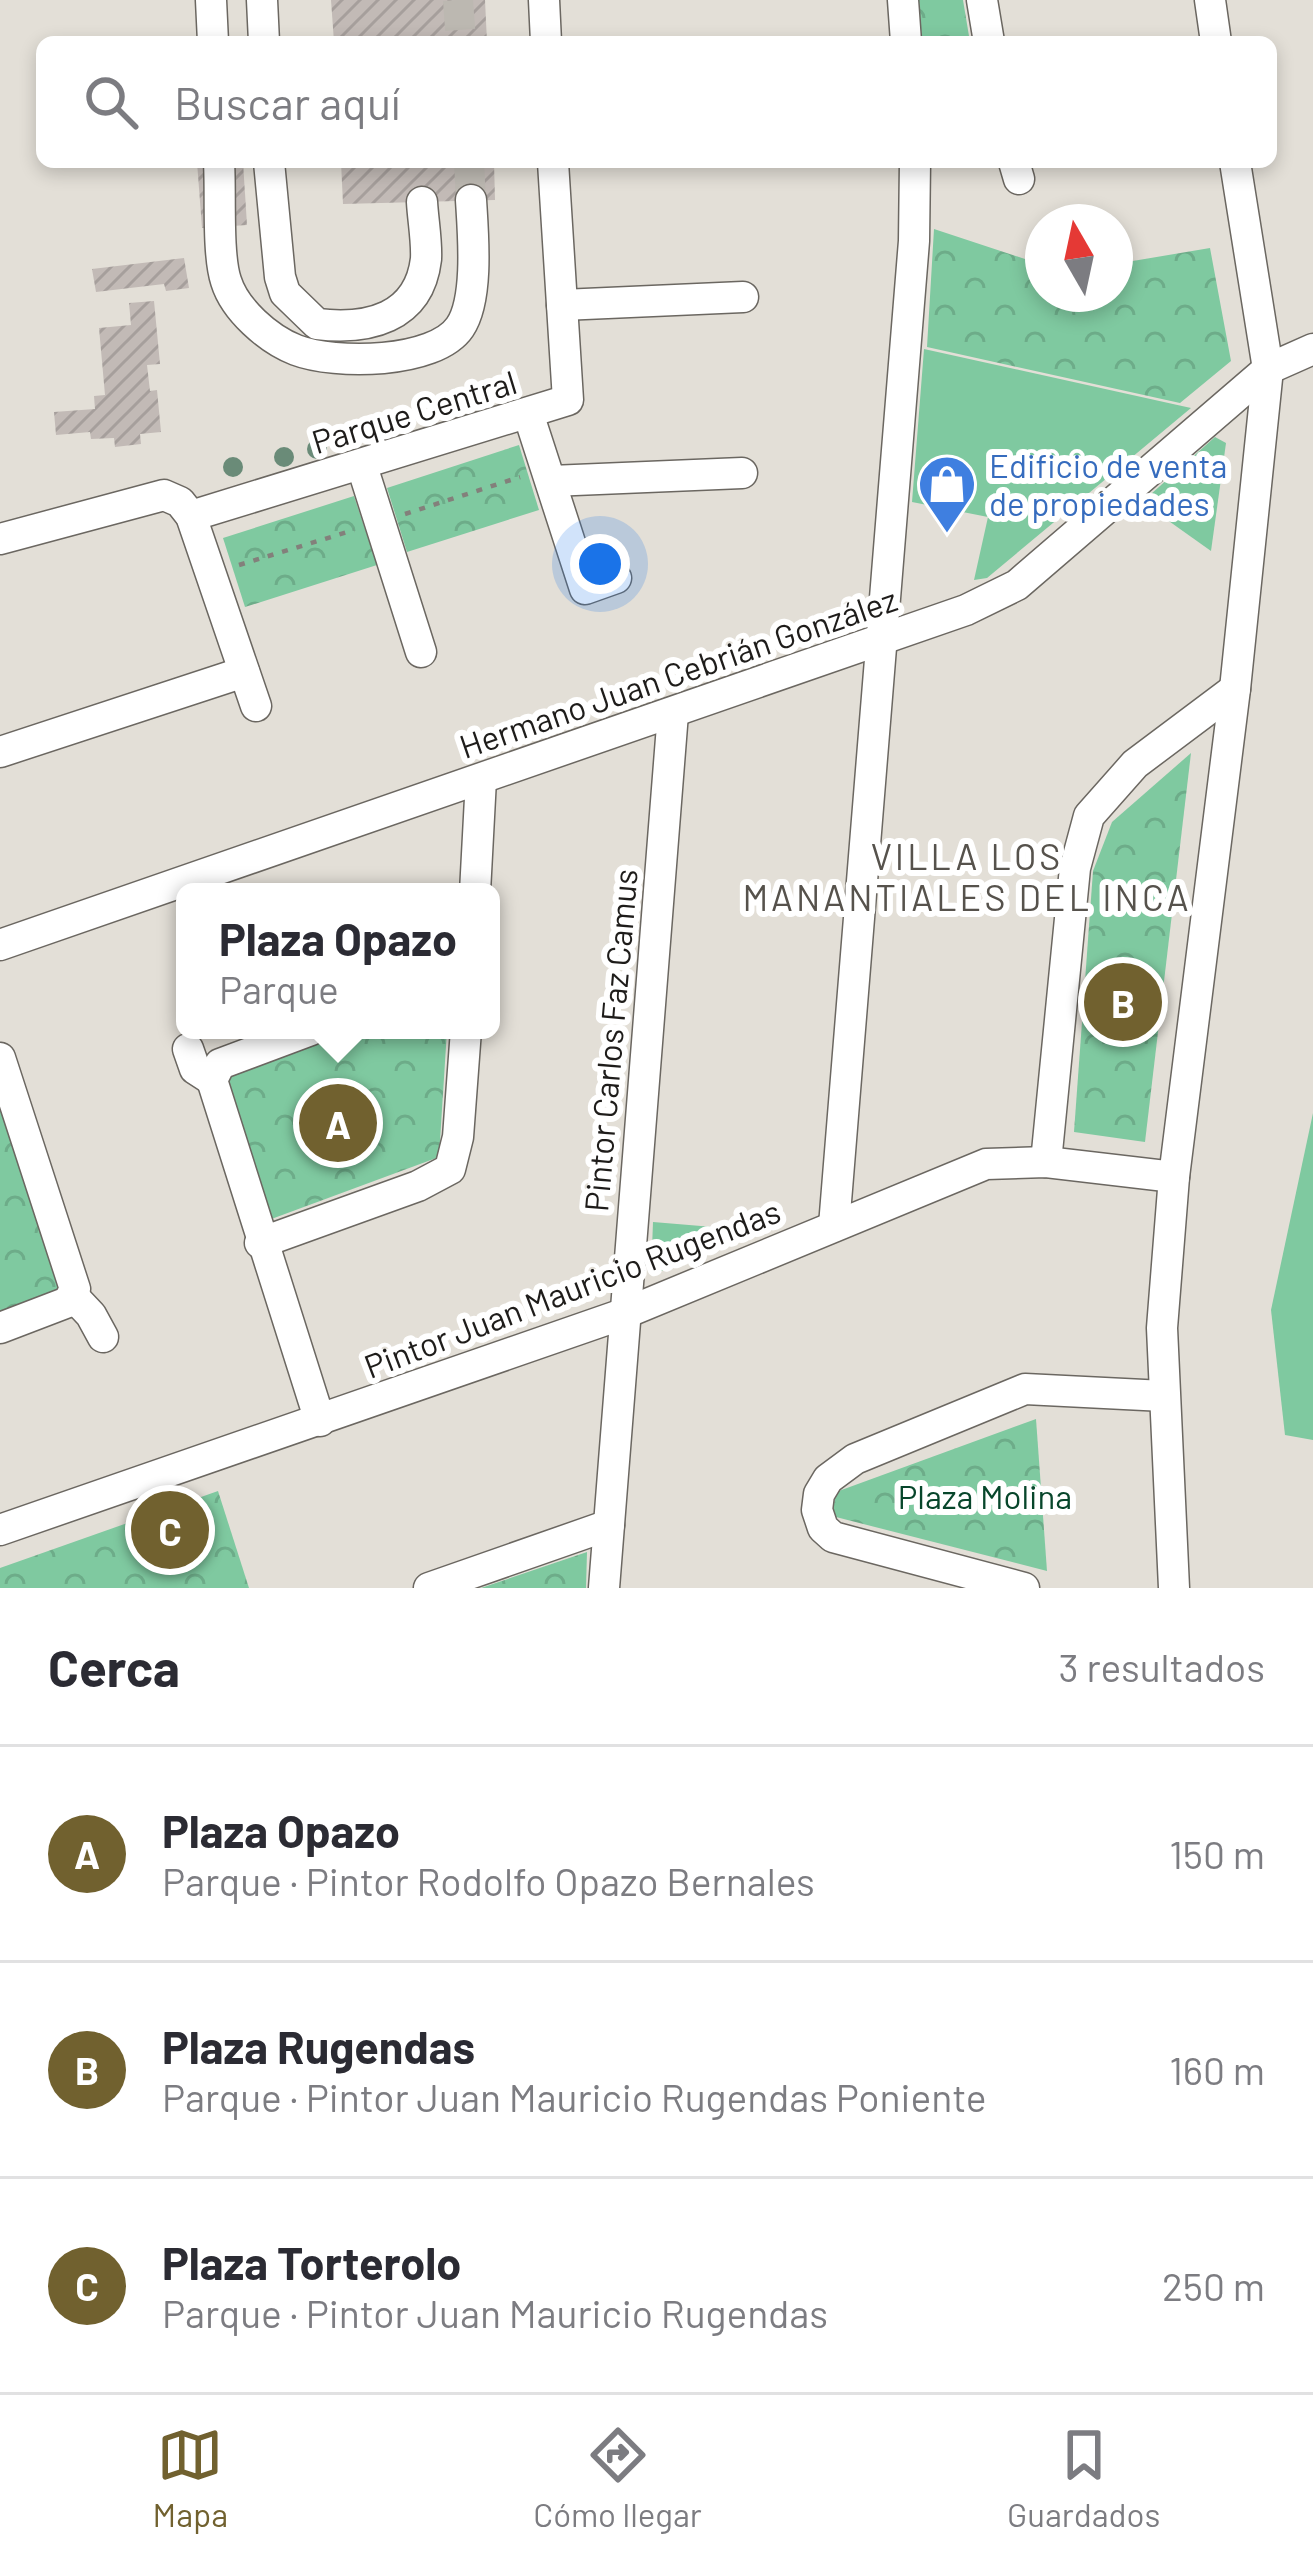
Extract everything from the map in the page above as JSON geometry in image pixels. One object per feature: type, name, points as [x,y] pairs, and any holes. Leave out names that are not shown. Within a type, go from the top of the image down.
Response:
[{"type":"street","points":[[211,0],[213,36]]},
{"type":"street","points":[[262,0],[264,36]]},
{"type":"street","points":[[544,0],[546,36]]},
{"type":"street","points":[[903,0],[906,36]]},
{"type":"street","points":[[982,0],[987,36]]},
{"type":"street","points":[[1210,0],[1215,36]]},
{"type":"street","points":[[219,168],[226,280],[240,305],[274,339],[299,351],[334,358],[380,358],[428,350],[458,330],[465,319],[474,257],[472,200]]},
{"type":"street","points":[[270,168],[280,277],[285,293],[317,324],[382,321],[398,313],[426,261],[422,202]]},
{"type":"street","name":"Parque Central","points":[[191,516],[568,400],[553,168]]},
{"type":"street","points":[[834,1226],[914,241],[915,168]]},
{"type":"street","points":[[1174,1588],[1162,1328],[1174,1177],[1235,688],[1268,369],[1236,168]]},
{"type":"street","points":[[562,305],[743,297]]},
{"type":"street","name":"Hermano Juan Cebrián González","points":[[180,883],[966,610],[1017,585],[1268,369],[1313,349]]},
{"type":"street","points":[[529,413],[585,589],[616,578]]},
{"type":"street","points":[[362,466],[421,652]]},
{"type":"street","points":[[549,475],[742,472]]},
{"type":"street","points":[[0,538],[164,496],[180,502],[191,516],[256,706]]},
{"type":"street","points":[[0,752],[244,672]]},
{"type":"street","points":[[1046,1162],[1075,868],[1089,815],[1135,764],[1235,688]]},
{"type":"street","name":"Pintor Carlos Faz Camus","points":[[604,1588],[673,713]]},
{"type":"street","points":[[475,883],[481,779]]},
{"type":"street","name":"Hermano Juan Cebrián González","points":[[0,945],[176,884]]},
{"type":"street","points":[[212,1080],[220,1064],[287,1039]]},
{"type":"street","points":[[260,1243],[418,1186],[450,1168],[458,1137],[465,1039]]},
{"type":"street","points":[[188,1049],[195,1069],[212,1080],[320,1421]]},
{"type":"street","points":[[0,1058],[73,1279],[74,1297],[103,1337]]},
{"type":"street","name":"Pintor Juan Mauricio Rugendas","points":[[0,1530],[623,1314],[986,1164],[1046,1162],[1174,1177]]},
{"type":"street","points":[[0,1328],[74,1297]]},
{"type":"street","points":[[1024,1588],[832,1538],[817,1510],[819,1494],[828,1479],[855,1459],[1025,1389],[1164,1396]]},
{"type":"street","points":[[429,1588],[609,1525]]},
{"type":"path","points":[[211,574],[549,475]]},
{"type":"green space","points":[[919,0],[963,0],[969,36],[922,36]]},
{"type":"green space","points":[[934,229],[1025,259],[1025,312],[1133,312],[1133,261],[1210,248],[1231,361],[1180,403],[927,347]]},
{"type":"green space","points":[[924,349],[1191,408],[987,578],[974,580],[988,517],[912,502]]},
{"type":"green space","points":[[1215,437],[1226,443],[1211,551],[1142,502]]},
{"type":"green space","points":[[519,445],[539,510],[407,552],[387,488]]},
{"type":"green space","points":[[354,496],[377,565],[245,607],[223,538]]},
{"type":"green space","points":[[1191,753],[1145,1142],[1074,1132],[1093,871],[1112,822]]},
{"type":"green space","points":[[335,1039],[446,1039],[439,1157],[266,1221],[224,1089],[231,1072]]},
{"type":"green space","points":[[0,1090],[67,1287],[0,1311]]},
{"type":"green space","points":[[1313,1113],[1313,1440],[1285,1435],[1271,1310]]},
{"type":"green space","points":[[653,1222],[761,1231],[651,1275]]},
{"type":"green space","name":"Plaza Molina","points":[[1036,1419],[1047,1571],[832,1516],[836,1492]]},
{"type":"green space","points":[[218,1491],[249,1588],[0,1588],[0,1568]]},
{"type":"green space","points":[[587,1552],[586,1588],[481,1588]]},
{"type":"building","points":[[331,0],[485,0],[487,36],[334,36]]},
{"type":"building","points":[[197,168],[243,168],[247,225],[202,228]]},
{"type":"building","points":[[341,168],[494,168],[495,200],[343,204]]},
{"type":"building","points":[[184,258],[189,288],[166,291],[164,284],[96,292],[92,269]]},
{"type":"building","points":[[154,301],[160,364],[147,365],[150,391],[157,390],[161,432],[140,434],[141,444],[115,447],[114,438],[91,439],[90,432],[56,435],[54,412],[95,409],[94,396],[105,395],[99,328],[131,325],[129,303]]},
{"type":"tunnel","points":[[458,0],[461,36]]},
{"type":"tunnel","points":[[469,168],[471,200]]},
{"type":"place","name":"Edificio de venta de propiedades","points":[[947,535]]},
{"type":"place","name":"Plaza Rugendas","points":[[1123,1002]]},
{"type":"place","name":"Plaza Opazo","points":[[338,1123]]},
{"type":"place","name":"Plaza Torterolo","points":[[170,1530]]},
{"type":"district","name":"VILLA LOS MANANTIALES DEL INCA","points":[[967,876]]}]
